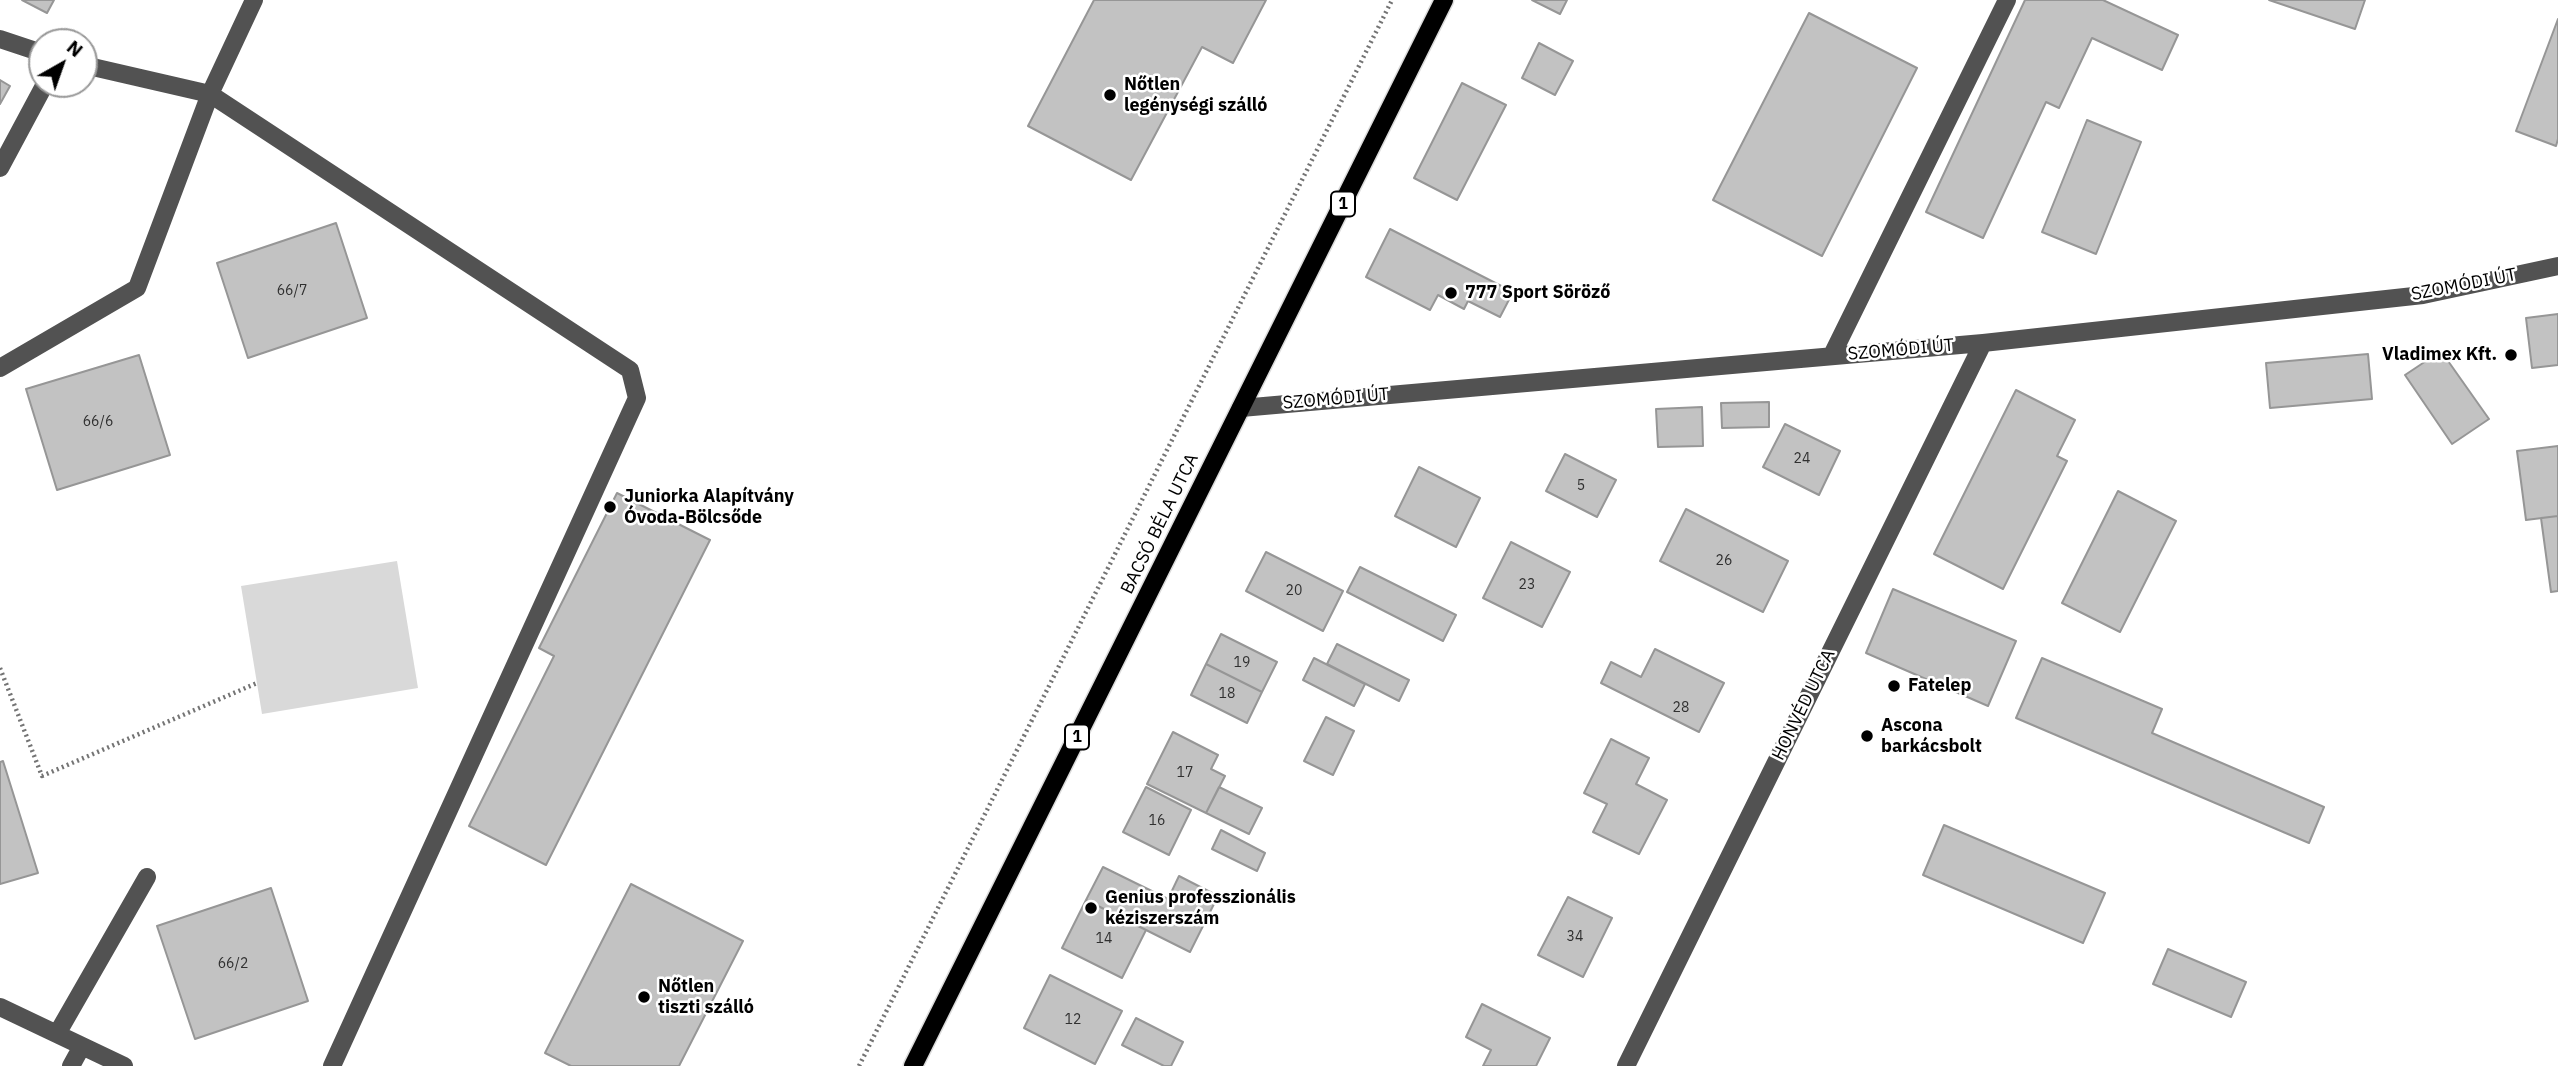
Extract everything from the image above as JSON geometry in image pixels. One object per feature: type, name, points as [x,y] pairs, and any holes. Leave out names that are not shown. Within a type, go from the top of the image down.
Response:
[{"type":"main road","name":"BACSÓ BÉLA UTCA","points":[[913,1066],[1444,0]]},
{"type":"street","points":[[0,368],[137,288],[210,94],[254,0]]},
{"type":"street","points":[[1832,355],[2007,0]]},
{"type":"street","points":[[0,39],[28,48]]},
{"type":"street","points":[[98,68],[210,94],[630,370],[637,398],[332,1066]]},
{"type":"street","points":[[0,168],[37,98]]},
{"type":"street","name":"SZOMÓDI ÚT","points":[[1241,408],[1983,343],[2423,295],[2558,266]]},
{"type":"street","name":"HONVÉD UTCA","points":[[1626,1066],[1983,343]]},
{"type":"street","points":[[57,1034],[147,877]]},
{"type":"street","points":[[0,1007],[124,1066]]},
{"type":"street","points":[[71,1066],[82,1046]]},
{"type":"path","points":[[859,1066],[1392,0]]},
{"type":"path","points":[[0,668],[42,776],[257,683]]},
{"type":"shaded area","points":[[397,561],[418,688],[262,714],[241,586]]},
{"type":"building","points":[[22,0],[54,0],[47,13]]},
{"type":"building","name":"Nőtlen legénységi szálló","points":[[1094,0],[1266,0],[1233,63],[1202,47],[1131,180],[1028,126]]},
{"type":"building","points":[[1532,0],[1567,0],[1560,14]]},
{"type":"building","points":[[2025,0],[2103,0],[2178,35],[2162,70],[2092,38],[2059,108],[2046,102],[1983,238],[1926,212]]},
{"type":"building","points":[[2269,0],[2365,0],[2355,29]]},
{"type":"building","points":[[1809,13],[1917,68],[1822,256],[1713,200]]},
{"type":"building","points":[[2558,19],[2558,139],[2556,146],[2516,131]]},
{"type":"building","points":[[1539,43],[1573,61],[1555,95],[1522,78]]},
{"type":"building","points":[[0,80],[10,86],[0,104]]},
{"type":"building","points":[[1462,83],[1506,105],[1457,200],[1414,178]]},
{"type":"building","points":[[2087,120],[2141,142],[2096,254],[2042,232]]},
{"type":"building","points":[[336,223],[367,318],[248,358],[217,263]]},
{"type":"building","points":[[1390,229],[1513,292],[1500,317],[1468,301],[1464,309],[1438,295],[1430,310],[1366,277]]},
{"type":"building","points":[[2558,314],[2558,365],[2532,368],[2526,318]]},
{"type":"building","points":[[2441,351],[2489,419],[2452,444],[2405,375]]},
{"type":"building","points":[[2368,354],[2372,399],[2270,408],[2266,363]]},
{"type":"building","points":[[139,355],[170,455],[57,490],[26,389]]},
{"type":"building","points":[[2016,390],[2075,420],[2057,456],[2067,461],[2003,589],[1934,554]]},
{"type":"building","points":[[1769,402],[1769,427],[1722,428],[1721,403]]},
{"type":"building","points":[[1702,407],[1703,446],[1658,447],[1656,409]]},
{"type":"building","points":[[1785,424],[1840,451],[1819,495],[1763,467]]},
{"type":"building","points":[[2558,446],[2558,516],[2526,520],[2517,451]]},
{"type":"building","points":[[1565,454],[1616,480],[1597,517],[1546,491]]},
{"type":"building","points":[[1419,467],[1480,498],[1456,547],[1395,516]]},
{"type":"building","points":[[2118,491],[2176,521],[2120,632],[2062,603]]},
{"type":"building","points":[[617,493],[710,540],[546,865],[469,826],[554,656],[539,648]]},
{"type":"building","points":[[1686,509],[1788,561],[1763,612],[1660,561]]},
{"type":"building","points":[[2558,516],[2558,591],[2551,592],[2541,518]]},
{"type":"building","points":[[1511,542],[1570,572],[1542,627],[1483,598]]},
{"type":"building","points":[[1266,552],[1343,591],[1323,631],[1246,591]]},
{"type":"building","points":[[1360,567],[1456,615],[1443,641],[1347,592]]},
{"type":"building","points":[[1893,589],[2016,641],[1988,706],[1866,653]]},
{"type":"building","points":[[1221,634],[1277,662],[1262,692],[1206,664]]},
{"type":"building","points":[[1337,644],[1409,680],[1399,701],[1327,664]]},
{"type":"building","points":[[1655,649],[1724,683],[1699,732],[1601,683],[1611,662],[1641,677]]},
{"type":"building","points":[[1314,658],[1365,684],[1354,706],[1303,680]]},
{"type":"building","points":[[2042,658],[2162,709],[2152,733],[2324,807],[2309,843],[2016,718]]},
{"type":"building","points":[[1206,664],[1262,692],[1247,723],[1191,695]]},
{"type":"building","points":[[1326,717],[1354,731],[1333,775],[1304,761]]},
{"type":"building","points":[[1173,732],[1218,755],[1211,769],[1225,776],[1206,813],[1147,784]]},
{"type":"building","points":[[1611,739],[1649,758],[1636,784],[1667,800],[1639,854],[1593,832],[1607,804],[1584,793]]},
{"type":"building","points":[[3,761],[38,873],[0,884],[0,762]]},
{"type":"building","points":[[1146,787],[1191,810],[1169,855],[1123,832]]},
{"type":"building","points":[[1219,787],[1262,808],[1249,834],[1206,813]]},
{"type":"building","points":[[1944,825],[2105,893],[2083,943],[1923,875]]},
{"type":"building","points":[[1221,830],[1265,853],[1257,871],[1212,849]]},
{"type":"building","points":[[1103,867],[1168,899],[1179,876],[1218,896],[1190,952],[1086,900]]},
{"type":"building","name":"Nőtlen tiszti szálló","points":[[631,884],[743,941],[679,1066],[571,1066],[545,1053]]},
{"type":"building","points":[[271,888],[308,1001],[195,1039],[157,926]]},
{"type":"building","points":[[1568,897],[1612,918],[1583,977],[1538,955]]},
{"type":"building","points":[[1086,900],[1146,930],[1122,978],[1062,948]]},
{"type":"building","points":[[2168,949],[2246,982],[2231,1017],[2153,984]]},
{"type":"building","points":[[1050,975],[1122,1011],[1095,1064],[1024,1028]]},
{"type":"building","points":[[1482,1004],[1550,1038],[1536,1066],[1483,1066],[1491,1050],[1466,1037]]},
{"type":"building","points":[[1136,1018],[1183,1042],[1171,1066],[1164,1066],[1122,1045]]},
{"type":"place","name":"Nőtlen legénységi szálló","points":[[1110,95]]},
{"type":"place","name":"777 Sport Söröző","points":[[1451,293]]},
{"type":"place","name":"Vladimex Kft.","points":[[2511,355]]},
{"type":"place","name":"Juniorka Alapítvány Óvoda-Bölcsőde","points":[[610,507]]},
{"type":"place","name":"Fatelep","points":[[1894,686]]},
{"type":"place","name":"Ascona barkácsbolt","points":[[1867,736]]},
{"type":"place","name":"Genius professzionális kéziszerszám","points":[[1091,908]]},
{"type":"place","name":"Nőtlen tiszti szálló","points":[[644,997]]}]
